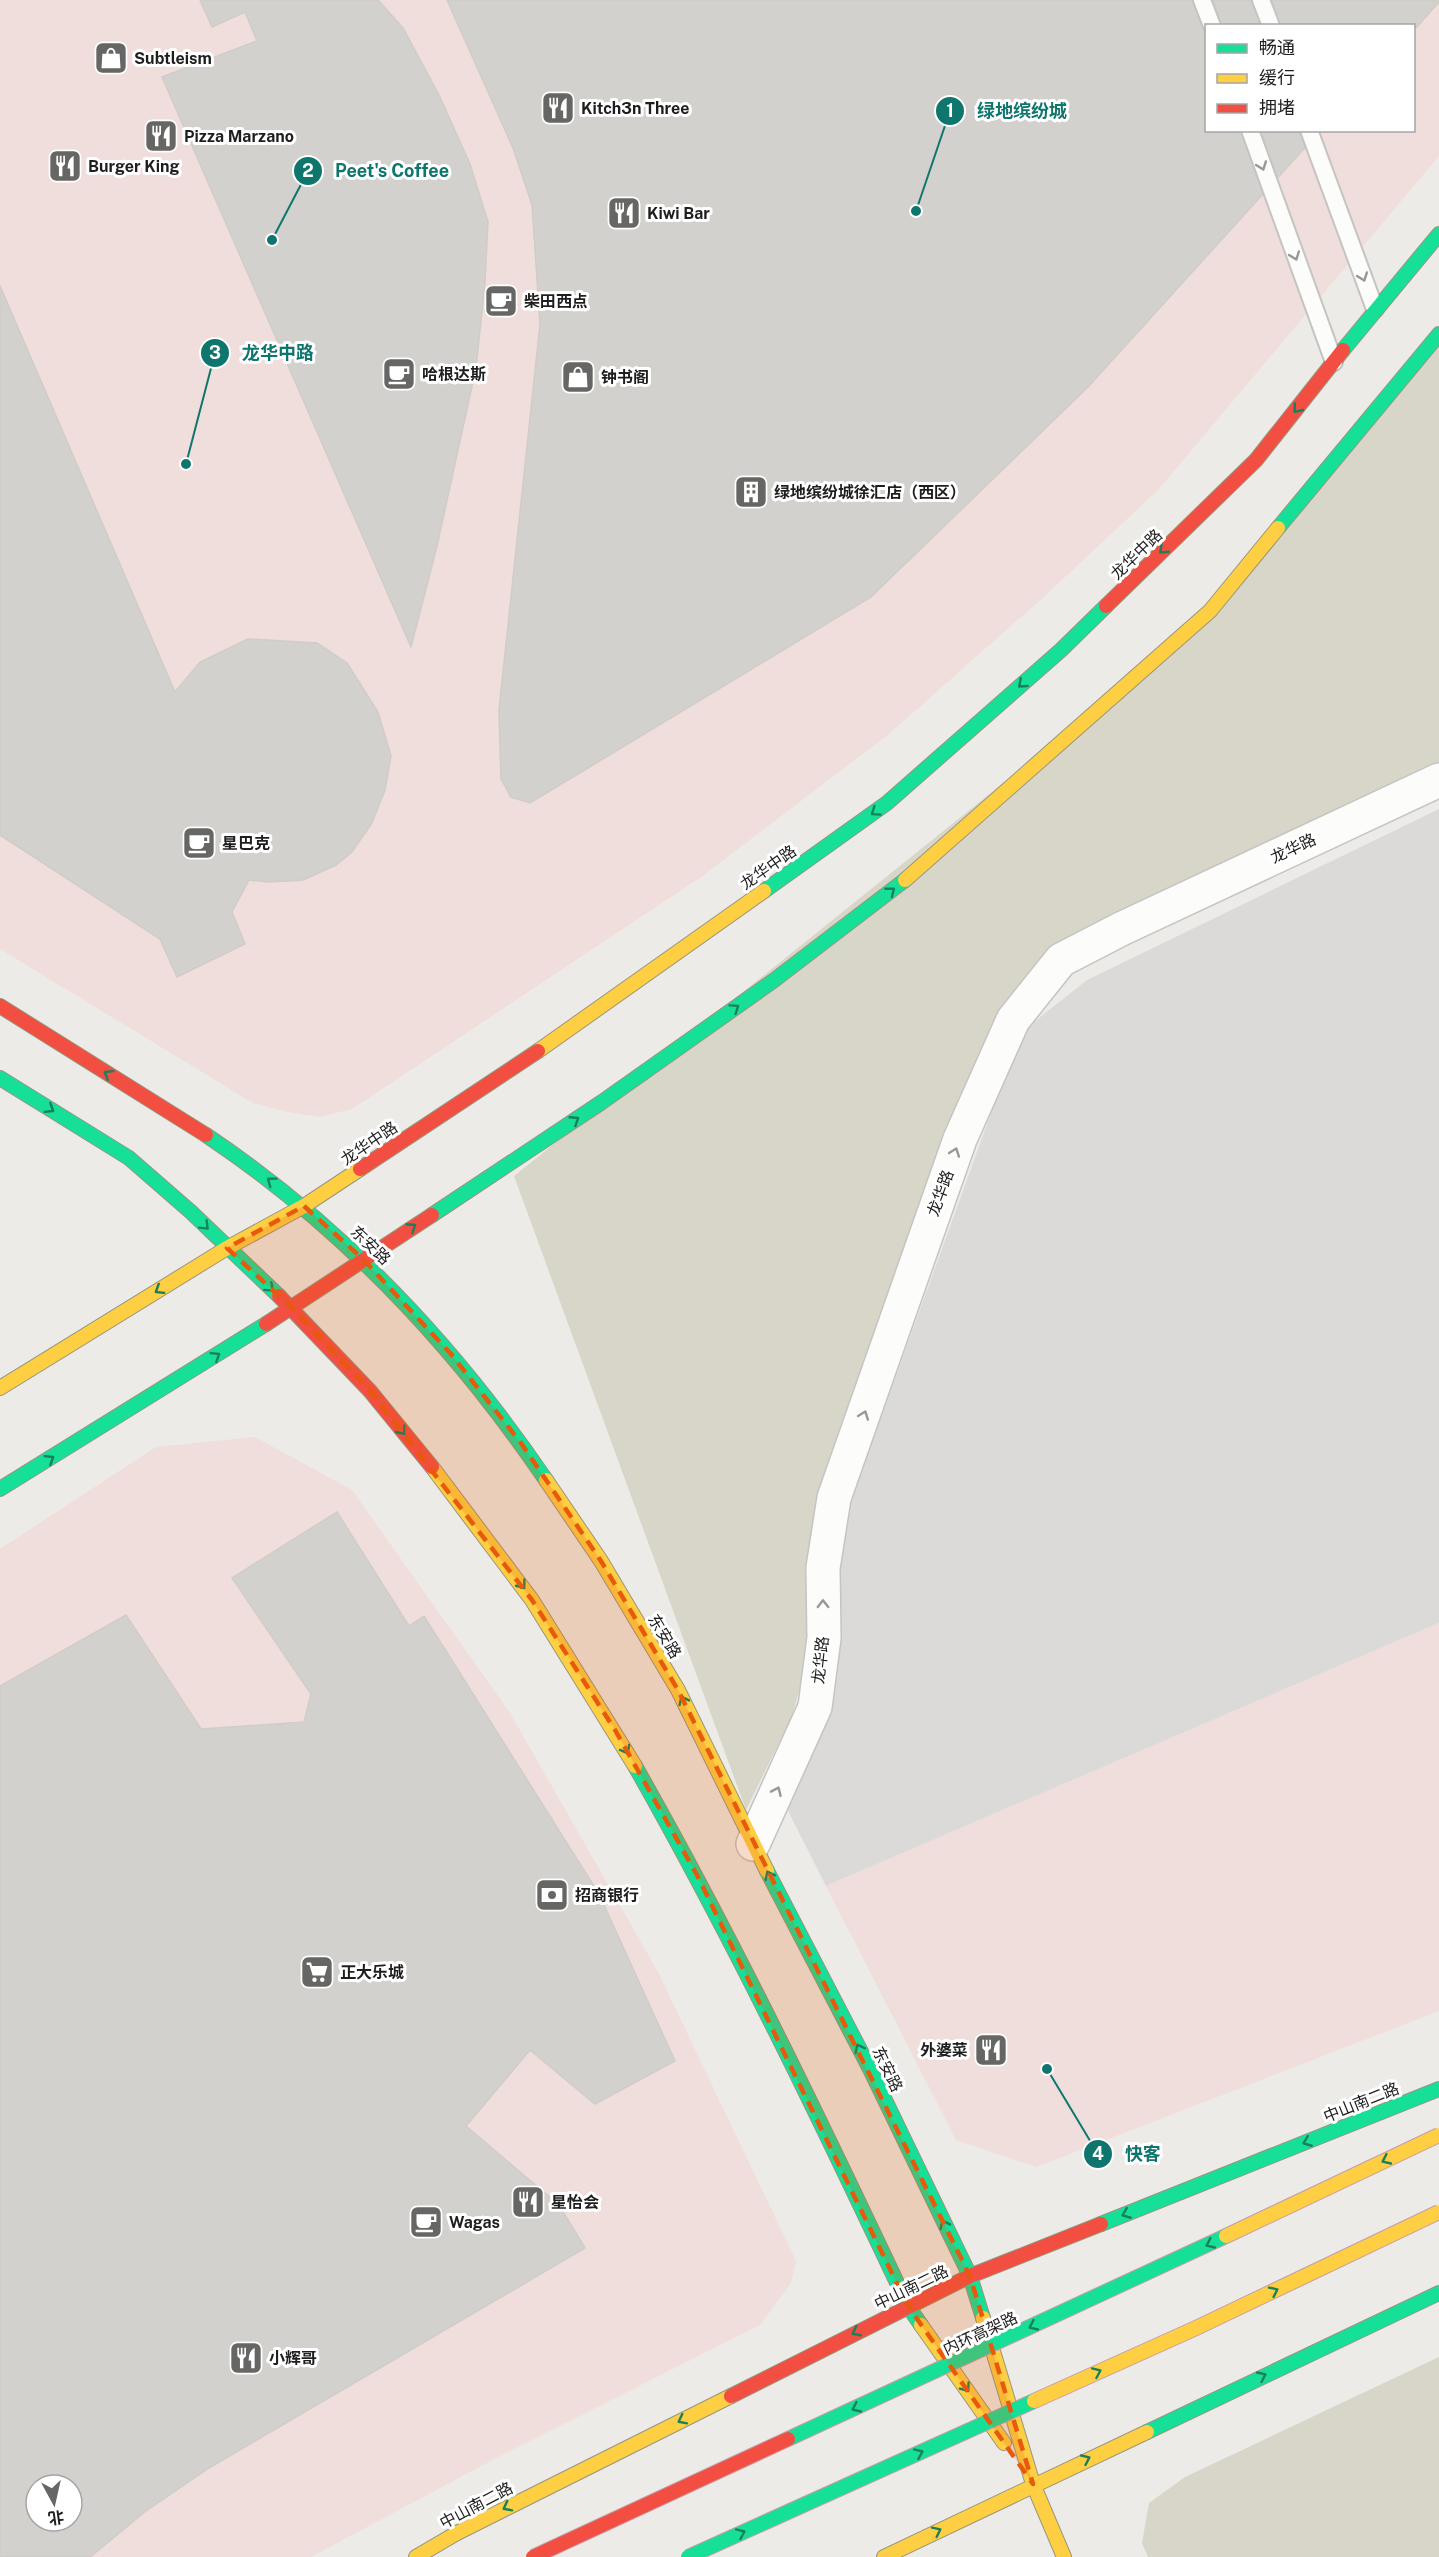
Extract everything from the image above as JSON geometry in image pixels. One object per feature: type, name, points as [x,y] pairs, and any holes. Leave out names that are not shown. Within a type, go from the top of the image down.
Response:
[{"type":"main road","name":"龙华中路","points":[[0,1388],[227,1248],[304,1206],[556,1038],[887,803],[1061,650],[1256,460],[1375,309],[1439,234]]},
{"type":"main road","points":[[0,1489],[292,1308],[602,1102],[773,981],[897,887],[1210,611],[1439,334]]},
{"type":"main road","name":"东安路","points":[[0,1006],[213,1140],[304,1206],[363,1259],[451,1354],[521,1443],[601,1561],[678,1690],[753,1844],[870,2069],[970,2276],[1033,2484],[1064,2557]]},
{"type":"main road","name":"东安路","points":[[0,1078],[129,1158],[191,1212],[292,1308],[370,1391],[456,1496],[532,1600],[615,1730],[697,1875],[811,2101],[908,2306],[1033,2484]]},
{"type":"main road","name":"中山南二路","points":[[416,2557],[457,2533],[970,2276],[1439,2089]]},
{"type":"main road","name":"内环高架路","points":[[533,2557],[1090,2300],[1439,2135]]},
{"type":"main road","points":[[688,2557],[1196,2328],[1439,2212]]},
{"type":"main road","points":[[884,2557],[1033,2484],[1439,2293]]},
{"type":"street","name":"龙华路","points":[[753,1844],[815,1707],[824,1638],[823,1568],[834,1498],[960,1139],[1013,1020],[1061,960],[1121,929],[1439,780]]},
{"type":"lane","points":[[1202,0],[1211,24]]},
{"type":"lane","points":[[1262,0],[1270,24]]},
{"type":"lane","points":[[1251,132],[1334,363]]},
{"type":"lane","points":[[1310,132],[1375,309]]},
{"type":"highlighted area","points":[[304,1206],[363,1259],[451,1354],[521,1443],[601,1561],[678,1690],[970,2276],[1033,2484],[908,2306],[697,1875],[615,1730],[532,1600],[370,1391],[292,1308],[227,1248]]},
{"type":"shaded area","points":[[0,0],[1439,0],[1439,156],[1158,490],[1048,593],[889,734],[701,877],[352,1109],[319,1117],[253,1103],[0,949]]},
{"type":"shaded area","points":[[1439,337],[1439,765],[1053,951],[996,1017],[822,1489],[813,1642],[792,1716],[746,1810],[514,1176],[1212,615]]},
{"type":"shaded area","points":[[1439,809],[1439,1623],[826,1886],[782,1799],[828,1564],[1020,1033],[1087,980]]},
{"type":"shaded area","name":"正大乐城","points":[[255,1437],[352,1490],[510,1713],[658,1972],[796,2261],[791,2283],[760,2325],[500,2456],[311,2557],[0,2557],[0,1549],[156,1447]]},
{"type":"shaded area","points":[[1439,1623],[1439,2011],[1036,2167],[956,2140],[826,1886]]},
{"type":"shaded area","points":[[1439,2357],[1439,2557],[1148,2557],[1142,2543],[1149,2503],[1185,2477]]},
{"type":"building","points":[[200,0],[378,0],[403,28],[439,95],[470,164],[488,222],[485,282],[476,368],[437,546],[411,647],[162,77],[257,41],[245,12],[212,27]]},
{"type":"building","name":"绿地缤纷城徐汇店（西区）","points":[[447,0],[1439,0],[1415,29],[1415,24],[1205,24],[1205,132],[1319,132],[1088,387],[871,597],[530,803],[511,797],[501,779],[499,710],[540,324],[532,205],[513,148]]},
{"type":"building","points":[[0,286],[175,692],[200,662],[248,639],[317,643],[347,663],[378,712],[391,756],[385,790],[372,823],[352,852],[336,865],[303,880],[269,882],[249,880],[232,912],[245,944],[177,977],[160,939],[0,835]]},
{"type":"building","name":"正大乐城","points":[[337,1512],[409,1626],[424,1616],[599,1894],[675,2061],[595,2104],[530,2050],[466,2126],[559,2205],[585,2248],[209,2468],[146,2511],[90,2557],[0,2557],[0,1686],[126,1615],[201,1729],[304,1722],[311,1694],[232,1578]]},
{"type":"traffic: fast","points":[[1343,350],[1439,234]]},
{"type":"traffic: fast","points":[[1278,528],[1439,334]]},
{"type":"traffic: fast","points":[[764,891],[887,803],[1061,650],[1106,606]]},
{"type":"traffic: fast","points":[[432,1215],[602,1102],[773,981],[905,880]]},
{"type":"traffic: fast","points":[[0,1078],[129,1158],[191,1212],[279,1296]]},
{"type":"traffic: fast","points":[[206,1135],[256,1170],[304,1208],[392,1291],[473,1382],[511,1430],[546,1480]]},
{"type":"traffic: fast","points":[[0,1489],[266,1324]]},
{"type":"traffic: fast","points":[[635,1766],[743,1966],[908,2306],[921,2325]]},
{"type":"traffic: fast","points":[[767,1871],[870,2069],[970,2276],[983,2318]]},
{"type":"traffic: fast","points":[[1101,2224],[1439,2089]]},
{"type":"traffic: fast","points":[[788,2439],[1226,2236]]},
{"type":"traffic: fast","points":[[1147,2432],[1439,2293]]},
{"type":"traffic: fast","points":[[688,2557],[1034,2401]]},
{"type":"traffic: slow","points":[[905,880],[1210,611],[1278,528]]},
{"type":"traffic: slow","points":[[538,1051],[764,891]]},
{"type":"traffic: slow","points":[[0,1388],[227,1248],[304,1206],[360,1169]]},
{"type":"traffic: slow","points":[[432,1467],[532,1600],[635,1766]]},
{"type":"traffic: slow","points":[[546,1480],[601,1561],[678,1690],[767,1871]]},
{"type":"traffic: slow","points":[[1226,2236],[1439,2135]]},
{"type":"traffic: slow","points":[[1034,2401],[1196,2328],[1439,2212]]},
{"type":"traffic: slow","points":[[983,2318],[1033,2484],[1064,2557]]},
{"type":"traffic: slow","points":[[921,2325],[1004,2443]]},
{"type":"traffic: slow","points":[[416,2557],[457,2533],[731,2396]]},
{"type":"traffic: slow","points":[[884,2557],[1147,2432]]},
{"type":"traffic: jam","points":[[1106,606],[1256,460],[1343,350]]},
{"type":"traffic: jam","points":[[0,1006],[206,1135]]},
{"type":"traffic: jam","points":[[360,1169],[538,1051]]},
{"type":"traffic: jam","points":[[266,1324],[432,1215]]},
{"type":"traffic: jam","points":[[279,1296],[370,1391],[432,1467]]},
{"type":"traffic: jam","points":[[731,2396],[970,2276],[1101,2224]]},
{"type":"traffic: jam","points":[[533,2557],[788,2439]]},
{"type":"place","name":"Subtleism","points":[[111,58]]},
{"type":"place","name":"Kitch3n Three","points":[[558,108]]},
{"type":"place","name":"Pizza Marzano","points":[[161,136]]},
{"type":"place","name":"Burger King","points":[[65,166]]},
{"type":"place","name":"绿地缤纷城","points":[[916,211]]},
{"type":"place","name":"Kiwi Bar","points":[[624,213]]},
{"type":"place","name":"Peet's Coffee","points":[[272,240]]},
{"type":"place","name":"柴田西点","points":[[501,301]]},
{"type":"place","name":"哈根达斯","points":[[399,374]]},
{"type":"place","name":"钟书阁","points":[[578,377]]},
{"type":"place","name":"龙华中路","points":[[186,464]]},
{"type":"place","name":"绿地缤纷城徐汇店（西区）","points":[[751,492]]},
{"type":"place","name":"星巴克","points":[[199,843]]},
{"type":"place","name":"招商银行","points":[[552,1895]]},
{"type":"place","name":"正大乐城","points":[[317,1972]]},
{"type":"place","name":"外婆菜","points":[[991,2050]]},
{"type":"place","name":"快客","points":[[1047,2069]]},
{"type":"place","name":"星怡会","points":[[528,2202]]},
{"type":"place","name":"Wagas","points":[[426,2222]]},
{"type":"place","name":"小辉哥","points":[[246,2358]]}]
